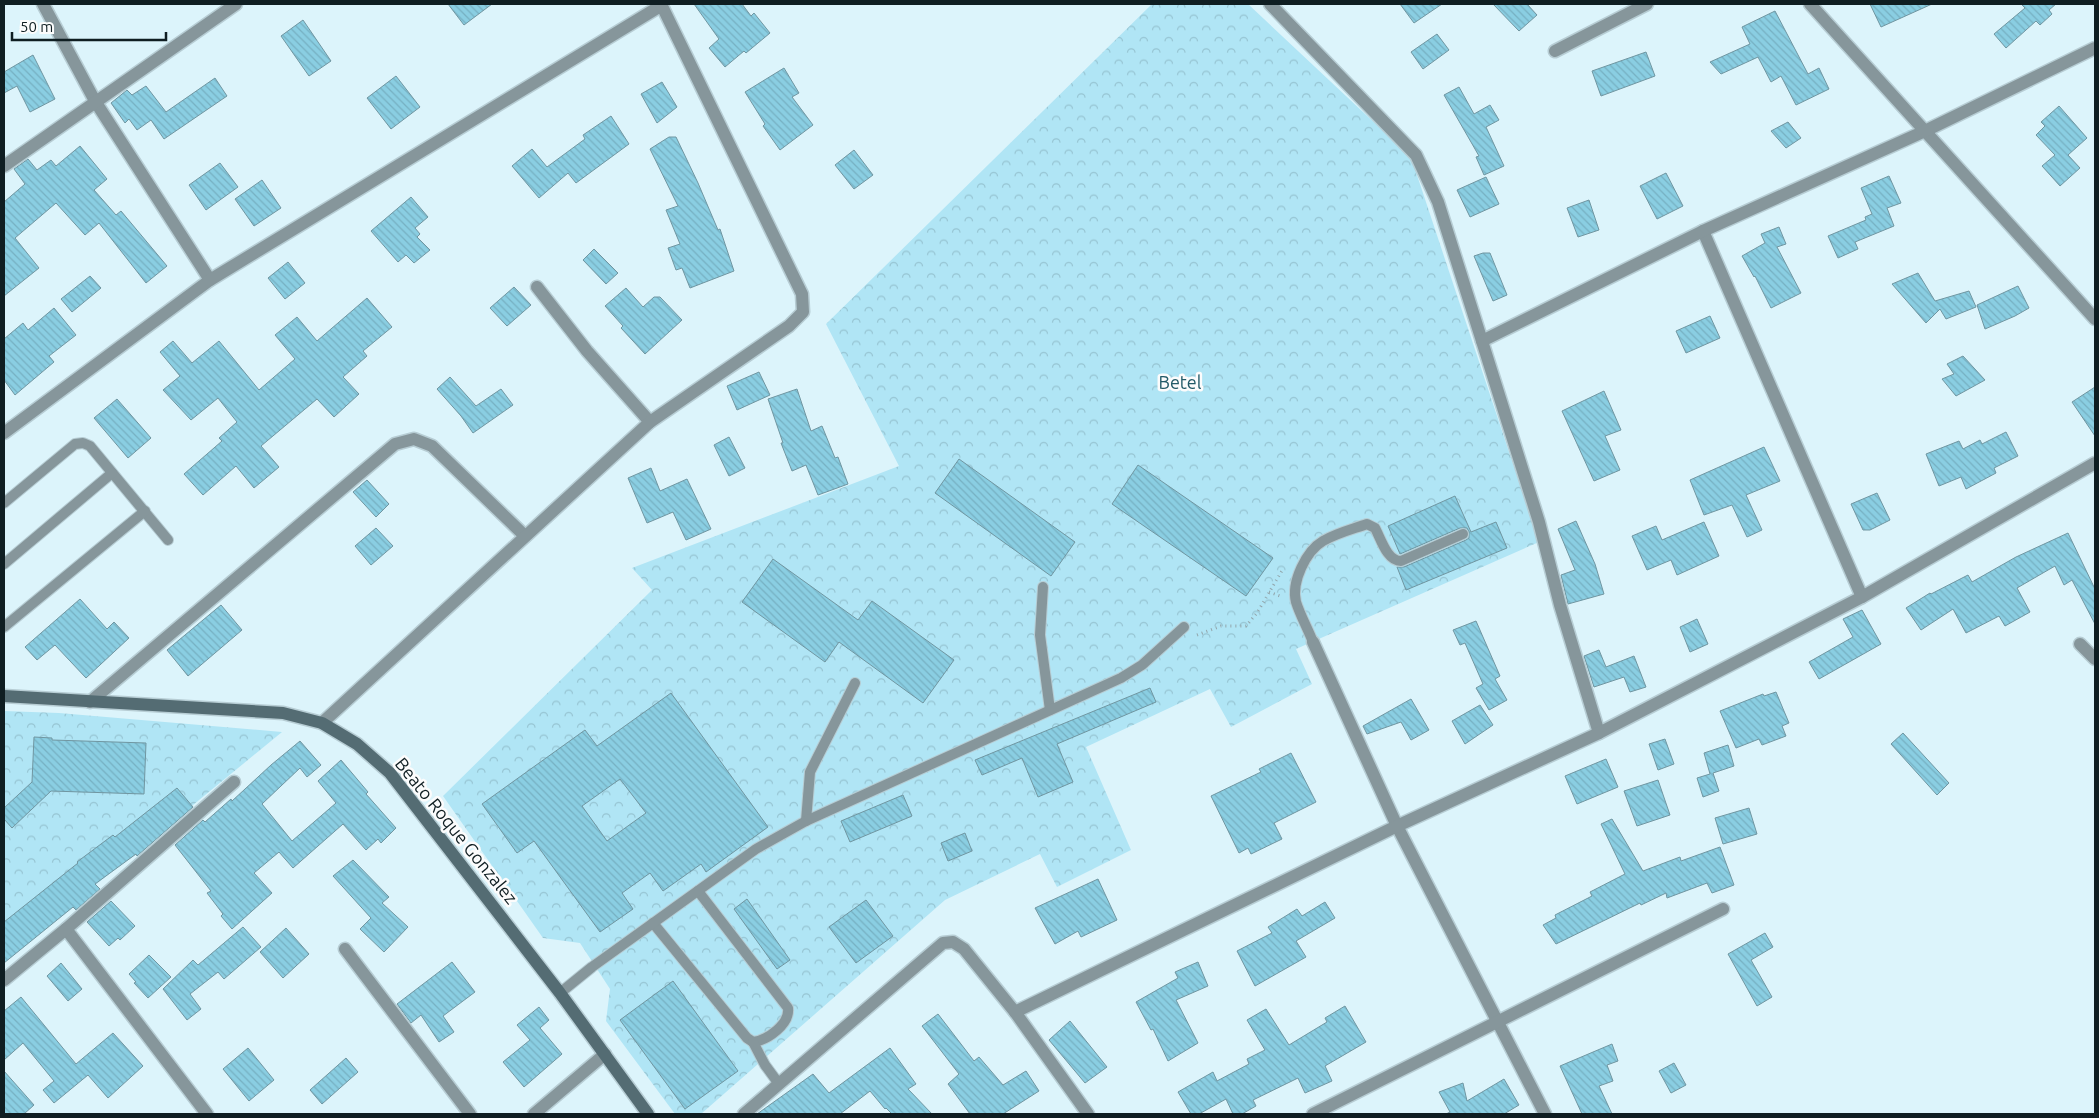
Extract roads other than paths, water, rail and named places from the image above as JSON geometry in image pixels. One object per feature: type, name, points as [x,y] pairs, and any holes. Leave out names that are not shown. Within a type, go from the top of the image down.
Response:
[{"type":"street","points":[[43,4],[95,101],[210,280]]},
{"type":"street","points":[[4,166],[236,4]]},
{"type":"street","points":[[4,433],[210,280],[661,4],[802,294],[803,312],[789,326],[650,422],[322,723]]},
{"type":"street","points":[[1270,4],[1416,155],[1438,202],[1539,522],[1560,605],[1599,733]]},
{"type":"street","points":[[1555,50],[1646,4]]},
{"type":"street","points":[[1810,4],[2095,319]]},
{"type":"street","points":[[1482,341],[1703,231],[1925,131],[2095,48]]},
{"type":"street","points":[[1703,231],[1862,597]]},
{"type":"street","points":[[537,287],[587,352],[650,422]]},
{"type":"street","points":[[90,702],[395,444],[414,439],[432,446],[525,536]]},
{"type":"street","points":[[1015,1012],[1397,826],[1599,733],[1862,597],[2095,463]]},
{"type":"street","points":[[1313,642],[1397,826],[1545,1114]]},
{"type":"street","points":[[2080,644],[2095,659]]},
{"type":"street","name":"Beato Roque Gonzalez","points":[[4,696],[283,713],[322,723],[357,744],[390,773],[560,993],[648,1114]]},
{"type":"street","points":[[4,980],[234,782]]},
{"type":"street","points":[[1313,1114],[1723,909]]},
{"type":"street","points":[[66,928],[207,1114]]},
{"type":"street","points":[[744,1114],[943,943],[953,942],[964,949],[1015,1012],[1084,1112]]},
{"type":"street","points":[[345,949],[470,1114]]},
{"type":"street","points":[[534,1114],[605,1054]]},
{"type":"lane","points":[[4,503],[75,444],[83,443],[90,446],[168,540]]},
{"type":"lane","points":[[4,564],[112,472]]},
{"type":"lane","points":[[4,627],[145,511]]},
{"type":"lane","points":[[1313,642],[1296,602],[1295,586],[1300,570],[1317,545],[1331,537],[1367,524],[1375,528],[1391,557],[1396,561],[1402,561],[1463,534]]},
{"type":"lane","points":[[1043,587],[1040,635],[1050,710]]},
{"type":"lane","points":[[560,993],[592,967],[756,849],[806,821],[1128,673],[1142,664],[1184,627]]},
{"type":"lane","points":[[806,821],[810,772],[855,683]]},
{"type":"lane","points":[[698,891],[788,1008],[785,1022],[763,1041],[753,1042]]},
{"type":"lane","points":[[653,923],[747,1038],[753,1042],[765,1065],[779,1084]]},
{"type":"park label","name":"Betel","points":[[1180,383]]}]
